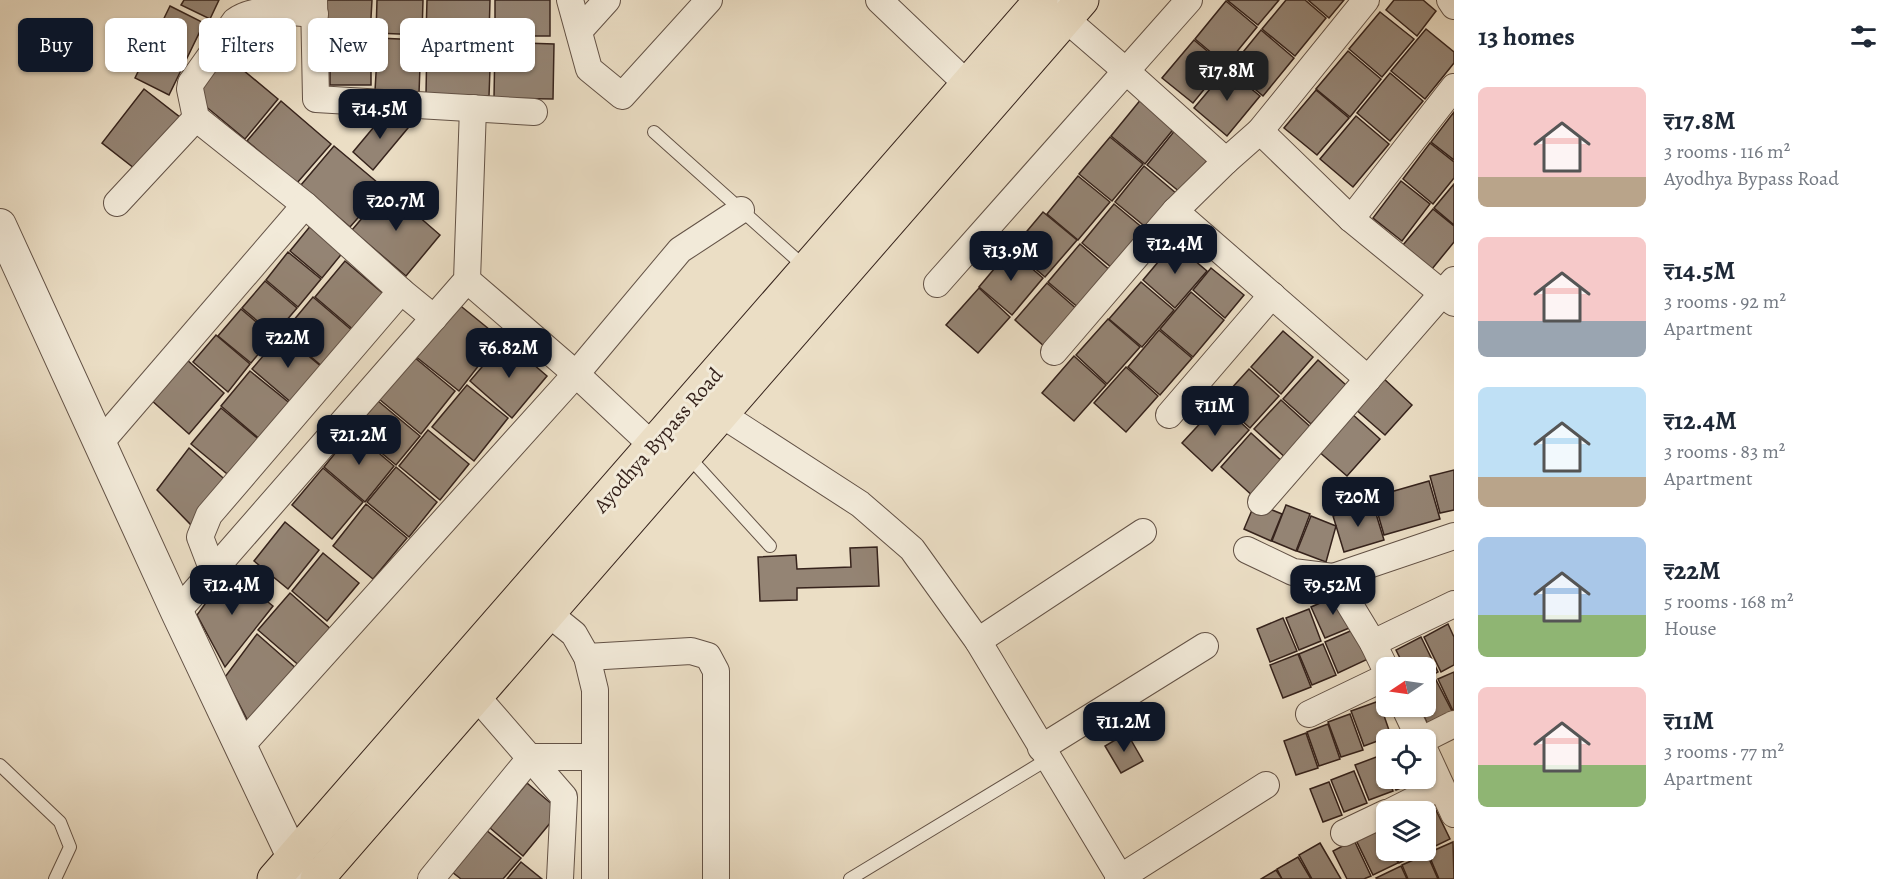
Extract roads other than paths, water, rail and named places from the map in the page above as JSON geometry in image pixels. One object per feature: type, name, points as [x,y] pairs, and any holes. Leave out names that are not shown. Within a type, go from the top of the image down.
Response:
[{"type":"main road","name":"Ayodhya Bypass Road","points":[[317,879],[548,613],[671,444],[807,268],[967,84],[1058,5]]},
{"type":"main road","name":"Ayodhya Bypass Road","points":[[291,872],[671,444],[721,414],[1058,5]]},
{"type":"street","points":[[570,0],[589,69],[622,96],[701,3]]},
{"type":"street","points":[[579,32],[607,0]]},
{"type":"street","points":[[879,0],[967,84]]},
{"type":"street","points":[[937,284],[1189,0]]},
{"type":"street","points":[[1054,352],[1175,211],[1260,131],[1366,0]]},
{"type":"street","points":[[1450,0],[1454,6]]},
{"type":"street","points":[[1058,5],[1226,161]]},
{"type":"street","points":[[434,318],[400,291],[305,205],[196,118],[190,89],[191,83],[235,21],[243,16],[258,12],[315,7],[316,99],[534,112]]},
{"type":"street","points":[[1351,219],[1454,87]]},
{"type":"street","points":[[177,612],[467,280],[473,108]]},
{"type":"street","points":[[117,203],[196,118]]},
{"type":"street","points":[[1260,131],[1351,219],[1450,292],[1368,379],[1261,502]]},
{"type":"street","points":[[100,444],[305,205]]},
{"type":"street","points":[[241,746],[576,374],[680,250],[741,210]]},
{"type":"street","points":[[1175,211],[1368,379]]},
{"type":"street","points":[[0,225],[177,612],[241,746],[291,872]]},
{"type":"street","points":[[467,280],[576,374],[671,444]]},
{"type":"street","points":[[213,571],[200,537],[209,515],[400,291]]},
{"type":"street","points":[[1169,415],[1272,295]]},
{"type":"street","points":[[721,414],[860,504],[912,549],[978,641],[1120,878],[1266,785]]},
{"type":"street","points":[[978,641],[1143,532]]},
{"type":"street","points":[[1247,550],[1293,572],[1333,577],[1454,536]]},
{"type":"street","points":[[1333,577],[1380,657]]},
{"type":"street","points":[[1373,643],[1454,604]]},
{"type":"street","points":[[548,613],[574,634],[587,657],[594,690],[595,879]]},
{"type":"street","points":[[1045,754],[1205,646]]},
{"type":"street","points":[[587,657],[691,651],[708,656],[716,671],[716,879]]},
{"type":"street","points":[[1308,714],[1376,682]]},
{"type":"street","points":[[477,697],[564,797],[560,879]]},
{"type":"street","points":[[1436,733],[1454,724]]},
{"type":"street","points":[[531,757],[594,757]]},
{"type":"street","points":[[430,879],[531,757]]},
{"type":"street","points":[[1436,777],[1454,814]]},
{"type":"street","points":[[1411,801],[1440,787]]},
{"type":"street","points":[[1344,833],[1376,818]]},
{"type":"lane","points":[[654,132],[807,268]]},
{"type":"lane","points":[[671,444],[770,546]]},
{"type":"lane","points":[[850,879],[1045,754]]},
{"type":"lane","points":[[0,765],[60,822],[70,847],[55,879]]}]
